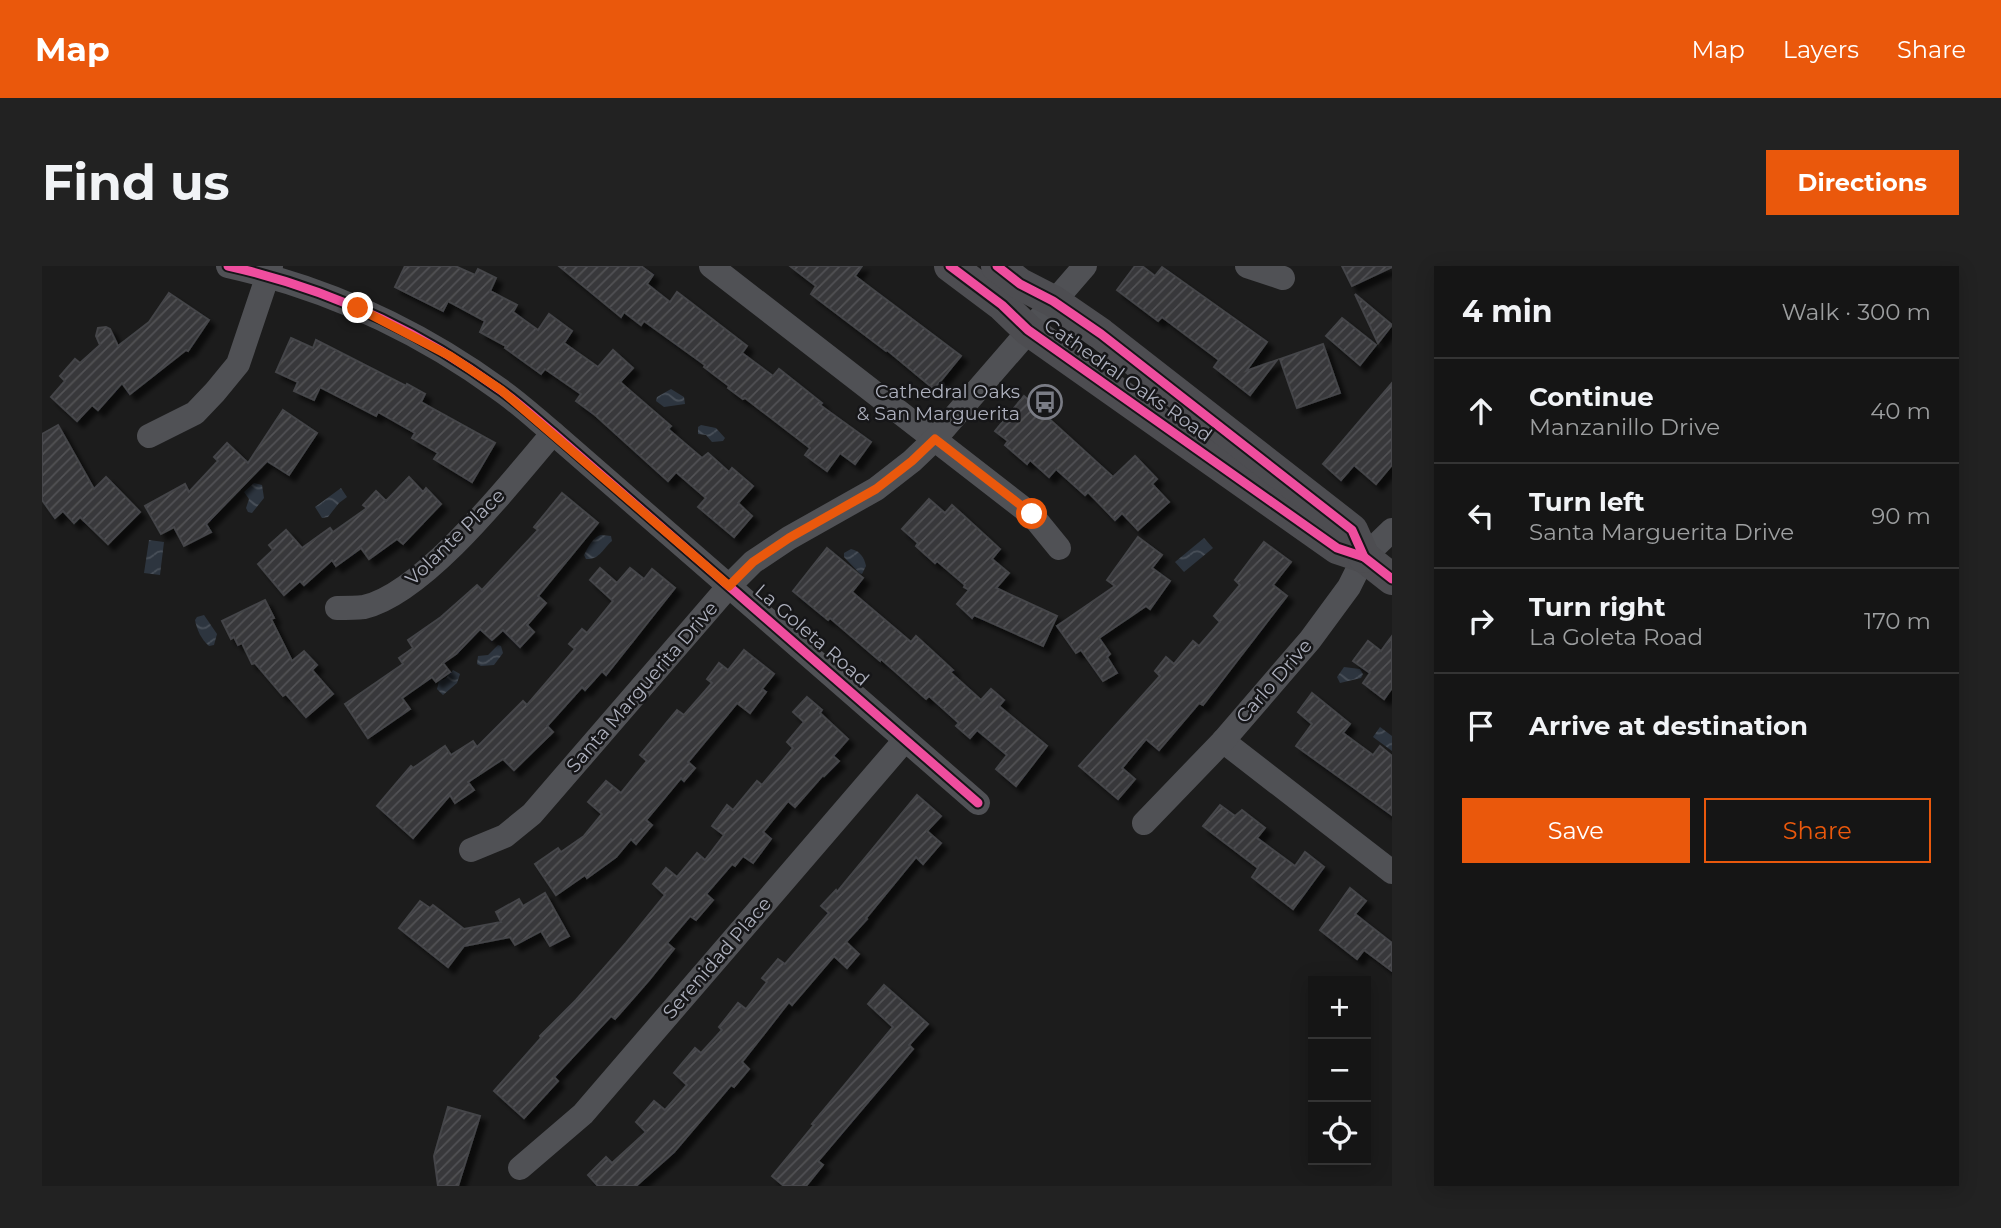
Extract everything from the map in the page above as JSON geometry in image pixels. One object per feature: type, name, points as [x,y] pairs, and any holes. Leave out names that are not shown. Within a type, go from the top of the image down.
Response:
[{"type":"main road","name":"Cathedral Oaks Road","points":[[950,266],[1002,304],[1028,330],[1337,548],[1364,557],[1392,579]]},
{"type":"main road","name":"Cathedral Oaks Road","points":[[997,266],[1020,284],[1053,301],[1101,334],[1352,530],[1364,557]]},
{"type":"street","name":"La Goleta Road","points":[[228,266],[269,271],[358,308],[407,331],[501,390],[978,803]]},
{"type":"street","points":[[711,266],[1032,514],[1059,548]]},
{"type":"street","name":"Santa Marguerita Drive","points":[[471,850],[505,836],[532,814],[729,586],[753,562],[876,489],[912,461],[935,439],[1086,266]]},
{"type":"street","points":[[1247,266],[1283,278]]},
{"type":"street","points":[[149,436],[195,413],[238,364],[253,326],[269,271]]},
{"type":"street","name":"Volante Place","points":[[337,608],[364,607],[396,592],[435,562],[478,519],[553,433]]},
{"type":"street","name":"Carlo Drive","points":[[1144,823],[1223,741],[1310,640],[1349,587],[1364,557],[1392,530]]},
{"type":"street","name":"Serenidad Place","points":[[520,1168],[583,1114],[905,740]]},
{"type":"street","points":[[1223,741],[1392,872]]},
{"type":"water","points":[[671,389],[684,397],[685,404],[664,407],[656,401],[657,397]]},
{"type":"water","points":[[701,425],[716,428],[725,438],[723,441],[712,442],[706,435],[698,434],[698,427]]},
{"type":"water","points":[[254,483],[262,485],[264,498],[252,513],[246,508],[249,499],[244,492]]},
{"type":"water","points":[[341,488],[347,497],[328,517],[322,518],[315,507]]},
{"type":"water","points":[[601,535],[611,536],[612,541],[598,556],[586,559],[584,555],[589,546]]},
{"type":"water","points":[[1204,538],[1213,548],[1184,572],[1175,562]]},
{"type":"water","points":[[149,540],[164,542],[160,575],[144,573]]},
{"type":"water","points":[[851,549],[859,553],[864,560],[866,566],[862,574],[844,557],[844,553]]},
{"type":"water","points":[[204,615],[217,634],[214,645],[209,646],[206,643],[197,627],[195,620]]},
{"type":"water","points":[[498,645],[503,653],[494,665],[477,664],[478,656],[488,655]]},
{"type":"water","points":[[1344,667],[1360,669],[1363,674],[1361,678],[1340,683],[1337,677]]},
{"type":"water","points":[[453,670],[460,674],[457,683],[443,695],[437,689],[439,681],[445,679]]},
{"type":"water","points":[[1380,727],[1392,736],[1392,751],[1373,737]]},
{"type":"building","points":[[405,266],[455,266],[475,275],[478,269],[496,278],[490,291],[517,305],[513,312],[538,330],[549,314],[572,331],[564,343],[598,367],[613,350],[633,368],[620,382],[671,426],[668,429],[702,458],[708,453],[729,472],[732,468],[753,486],[738,503],[752,516],[734,537],[698,507],[706,498],[676,472],[668,481],[576,401],[581,394],[545,369],[541,374],[505,348],[506,346],[480,332],[485,321],[448,301],[443,311],[395,287]]},
{"type":"building","points":[[559,266],[641,266],[653,275],[647,284],[670,302],[677,292],[747,346],[742,353],[773,376],[779,369],[822,403],[820,405],[871,442],[855,464],[840,453],[827,471],[805,455],[810,448],[728,388],[729,386],[704,367],[705,365],[644,321],[641,325],[624,312],[621,317]]},
{"type":"building","points":[[790,266],[862,266],[855,276],[961,356],[934,389],[887,350],[811,294],[816,286]]},
{"type":"building","points":[[1135,266],[1142,266],[1155,276],[1162,267],[1267,342],[1246,371],[1277,360],[1250,395],[1214,367],[1219,360],[1162,317],[1158,321],[1117,290]]},
{"type":"building","points":[[1342,266],[1392,266],[1392,267],[1352,286]]},
{"type":"building","points":[[169,293],[209,320],[188,351],[130,394],[122,383],[98,410],[92,405],[77,421],[51,397],[65,381],[60,376],[75,359],[80,363],[100,345],[96,336],[98,328],[110,329],[118,346],[149,322]]},
{"type":"building","points":[[1355,294],[1392,325],[1378,343]]},
{"type":"building","points":[[1342,318],[1376,345],[1360,365],[1326,336]]},
{"type":"building","points":[[291,338],[313,348],[316,340],[406,386],[407,384],[425,394],[421,402],[495,443],[472,482],[434,459],[438,453],[412,438],[415,433],[378,412],[376,416],[320,387],[314,400],[294,391],[298,382],[276,372]]},
{"type":"building","points":[[1323,344],[1340,393],[1297,408],[1280,359]]},
{"type":"building","points":[[1392,383],[1392,465],[1376,484],[1354,465],[1341,480],[1323,464]]},
{"type":"building","points":[[1024,396],[1113,477],[1135,456],[1157,479],[1152,484],[1169,502],[1138,530],[1122,513],[1115,520],[1088,492],[1085,495],[1056,469],[1049,477],[1030,460],[1027,464],[1005,445],[1008,441],[995,431]]},
{"type":"building","points":[[283,410],[317,433],[289,475],[267,461],[206,524],[211,532],[184,546],[174,527],[161,534],[145,506],[185,484],[189,492],[218,461],[214,457],[227,443],[248,463]]},
{"type":"building","points":[[58,425],[94,489],[106,477],[140,512],[108,544],[80,517],[74,523],[63,511],[55,518],[42,500],[42,434]]},
{"type":"building","points":[[409,477],[423,492],[426,488],[441,504],[403,544],[397,539],[369,559],[361,548],[336,566],[332,560],[304,585],[300,581],[284,595],[258,564],[273,550],[269,545],[286,530],[302,548],[330,528],[333,532],[367,508],[363,505],[376,491],[386,501]]},
{"type":"building","points":[[562,493],[598,523],[538,596],[546,603],[527,625],[534,632],[520,647],[503,630],[492,640],[480,629],[456,654],[443,663],[450,672],[436,682],[432,677],[402,698],[410,709],[368,738],[345,704],[403,664],[399,658],[413,648],[408,640],[441,617],[477,585],[482,590],[538,530],[534,527]]},
{"type":"building","points":[[929,499],[945,513],[952,505],[1000,549],[992,559],[1009,573],[996,588],[1057,616],[1043,646],[974,615],[972,618],[957,604],[969,590],[916,546],[918,543],[902,529]]},
{"type":"building","points":[[1138,537],[1162,555],[1152,568],[1170,581],[1150,609],[1146,606],[1099,638],[1110,654],[1107,657],[1117,673],[1103,681],[1081,650],[1076,653],[1057,626],[1115,586],[1107,580]]},
{"type":"building","points":[[1264,542],[1291,562],[1273,585],[1287,596],[1203,705],[1199,703],[1159,750],[1146,739],[1122,768],[1135,779],[1118,799],[1079,766],[1160,676],[1155,671],[1166,657],[1174,664],[1193,641],[1199,646],[1220,622],[1214,616],[1240,585],[1235,580]]},
{"type":"building","points":[[827,548],[863,578],[852,592],[911,642],[916,636],[981,700],[991,689],[1004,700],[999,706],[1047,746],[1016,786],[996,769],[1007,755],[977,730],[970,738],[956,726],[959,723],[929,696],[926,699],[881,659],[880,661],[830,618],[828,620],[793,591]]},
{"type":"building","points":[[600,568],[617,583],[630,568],[644,579],[652,569],[675,588],[606,675],[602,671],[585,690],[582,687],[547,726],[553,732],[514,770],[503,759],[468,782],[474,790],[455,803],[450,795],[413,838],[377,806],[411,766],[413,768],[445,746],[451,755],[473,741],[477,747],[523,701],[527,705],[575,649],[569,644],[582,629],[587,633],[613,601],[590,580]]},
{"type":"building","points":[[265,600],[274,618],[271,619],[292,661],[304,651],[317,665],[312,670],[333,694],[306,717],[286,694],[283,696],[255,663],[252,664],[242,643],[238,645],[234,637],[231,639],[222,621]]},
{"type":"building","points":[[1392,636],[1392,688],[1384,699],[1363,683],[1370,673],[1353,661],[1368,641],[1381,651]]},
{"type":"building","points":[[744,650],[774,674],[762,689],[766,692],[750,713],[737,703],[688,762],[695,768],[684,781],[681,778],[646,820],[652,825],[636,844],[631,839],[616,857],[587,878],[585,875],[556,895],[535,864],[558,848],[561,852],[584,836],[602,814],[588,802],[606,781],[621,793],[647,761],[640,755],[677,710],[684,715],[712,683],[707,679],[719,663],[728,670]]},
{"type":"building","points":[[1312,693],[1350,724],[1343,733],[1373,755],[1380,746],[1392,756],[1392,815],[1296,746],[1312,724],[1298,712]]},
{"type":"building","points":[[807,697],[848,739],[833,756],[839,761],[795,807],[788,801],[763,832],[771,839],[753,863],[743,856],[735,866],[732,864],[706,894],[713,900],[696,920],[690,916],[667,943],[674,949],[649,980],[615,1019],[611,1016],[554,1077],[558,1081],[524,1118],[494,1091],[540,1036],[626,943],[665,895],[653,884],[666,868],[677,877],[697,853],[705,860],[724,835],[712,826],[727,805],[733,810],[757,781],[762,785],[793,748],[787,742],[804,722],[793,712]]},
{"type":"building","points":[[917,795],[941,816],[927,831],[941,843],[923,864],[916,857],[846,942],[859,954],[847,968],[834,956],[792,1005],[789,1002],[742,1062],[749,1069],[734,1087],[731,1085],[674,1152],[636,1186],[598,1186],[588,1175],[606,1157],[612,1163],[646,1132],[636,1122],[654,1101],[665,1110],[687,1085],[674,1073],[695,1048],[701,1053],[722,1030],[719,1027],[738,1003],[746,1009],[767,982],[762,978],[778,959],[785,964],[829,913],[821,906],[836,890],[837,892]]},
{"type":"building","points":[[1220,805],[1235,816],[1242,810],[1265,828],[1257,838],[1295,866],[1305,852],[1324,867],[1293,909],[1252,877],[1258,868],[1203,826]]},
{"type":"building","points":[[1350,888],[1366,901],[1355,914],[1392,943],[1392,971],[1364,950],[1357,959],[1320,930]]},
{"type":"building","points":[[545,893],[569,936],[550,946],[541,931],[515,945],[510,937],[464,946],[448,967],[399,928],[420,901],[430,908],[433,905],[464,929],[501,922],[496,912],[519,899],[523,906]]},
{"type":"building","points":[[884,985],[928,1024],[909,1045],[913,1049],[818,1161],[823,1165],[806,1186],[784,1186],[772,1176],[893,1027],[868,1004]]},
{"type":"building","points":[[448,1107],[480,1116],[458,1186],[438,1186],[434,1156]]},
{"type":"cycle path","points":[[228,266],[300,286],[370,314],[436,348],[506,394],[978,803]]},
{"type":"cycle path","points":[[950,266],[1002,305],[1028,330],[1337,548],[1364,557],[1392,579]]},
{"type":"cycle path","points":[[997,266],[1020,284],[1053,301],[1101,334],[1352,530],[1364,557]]},
{"type":"place","name":"Cathedral Oaks & San Marguerita","points":[[1045,402]]},
{"type":"route","points":[[358,308],[407,331],[501,390],[729,586],[753,562],[789,538],[876,489],[935,439],[1032,514]]}]
